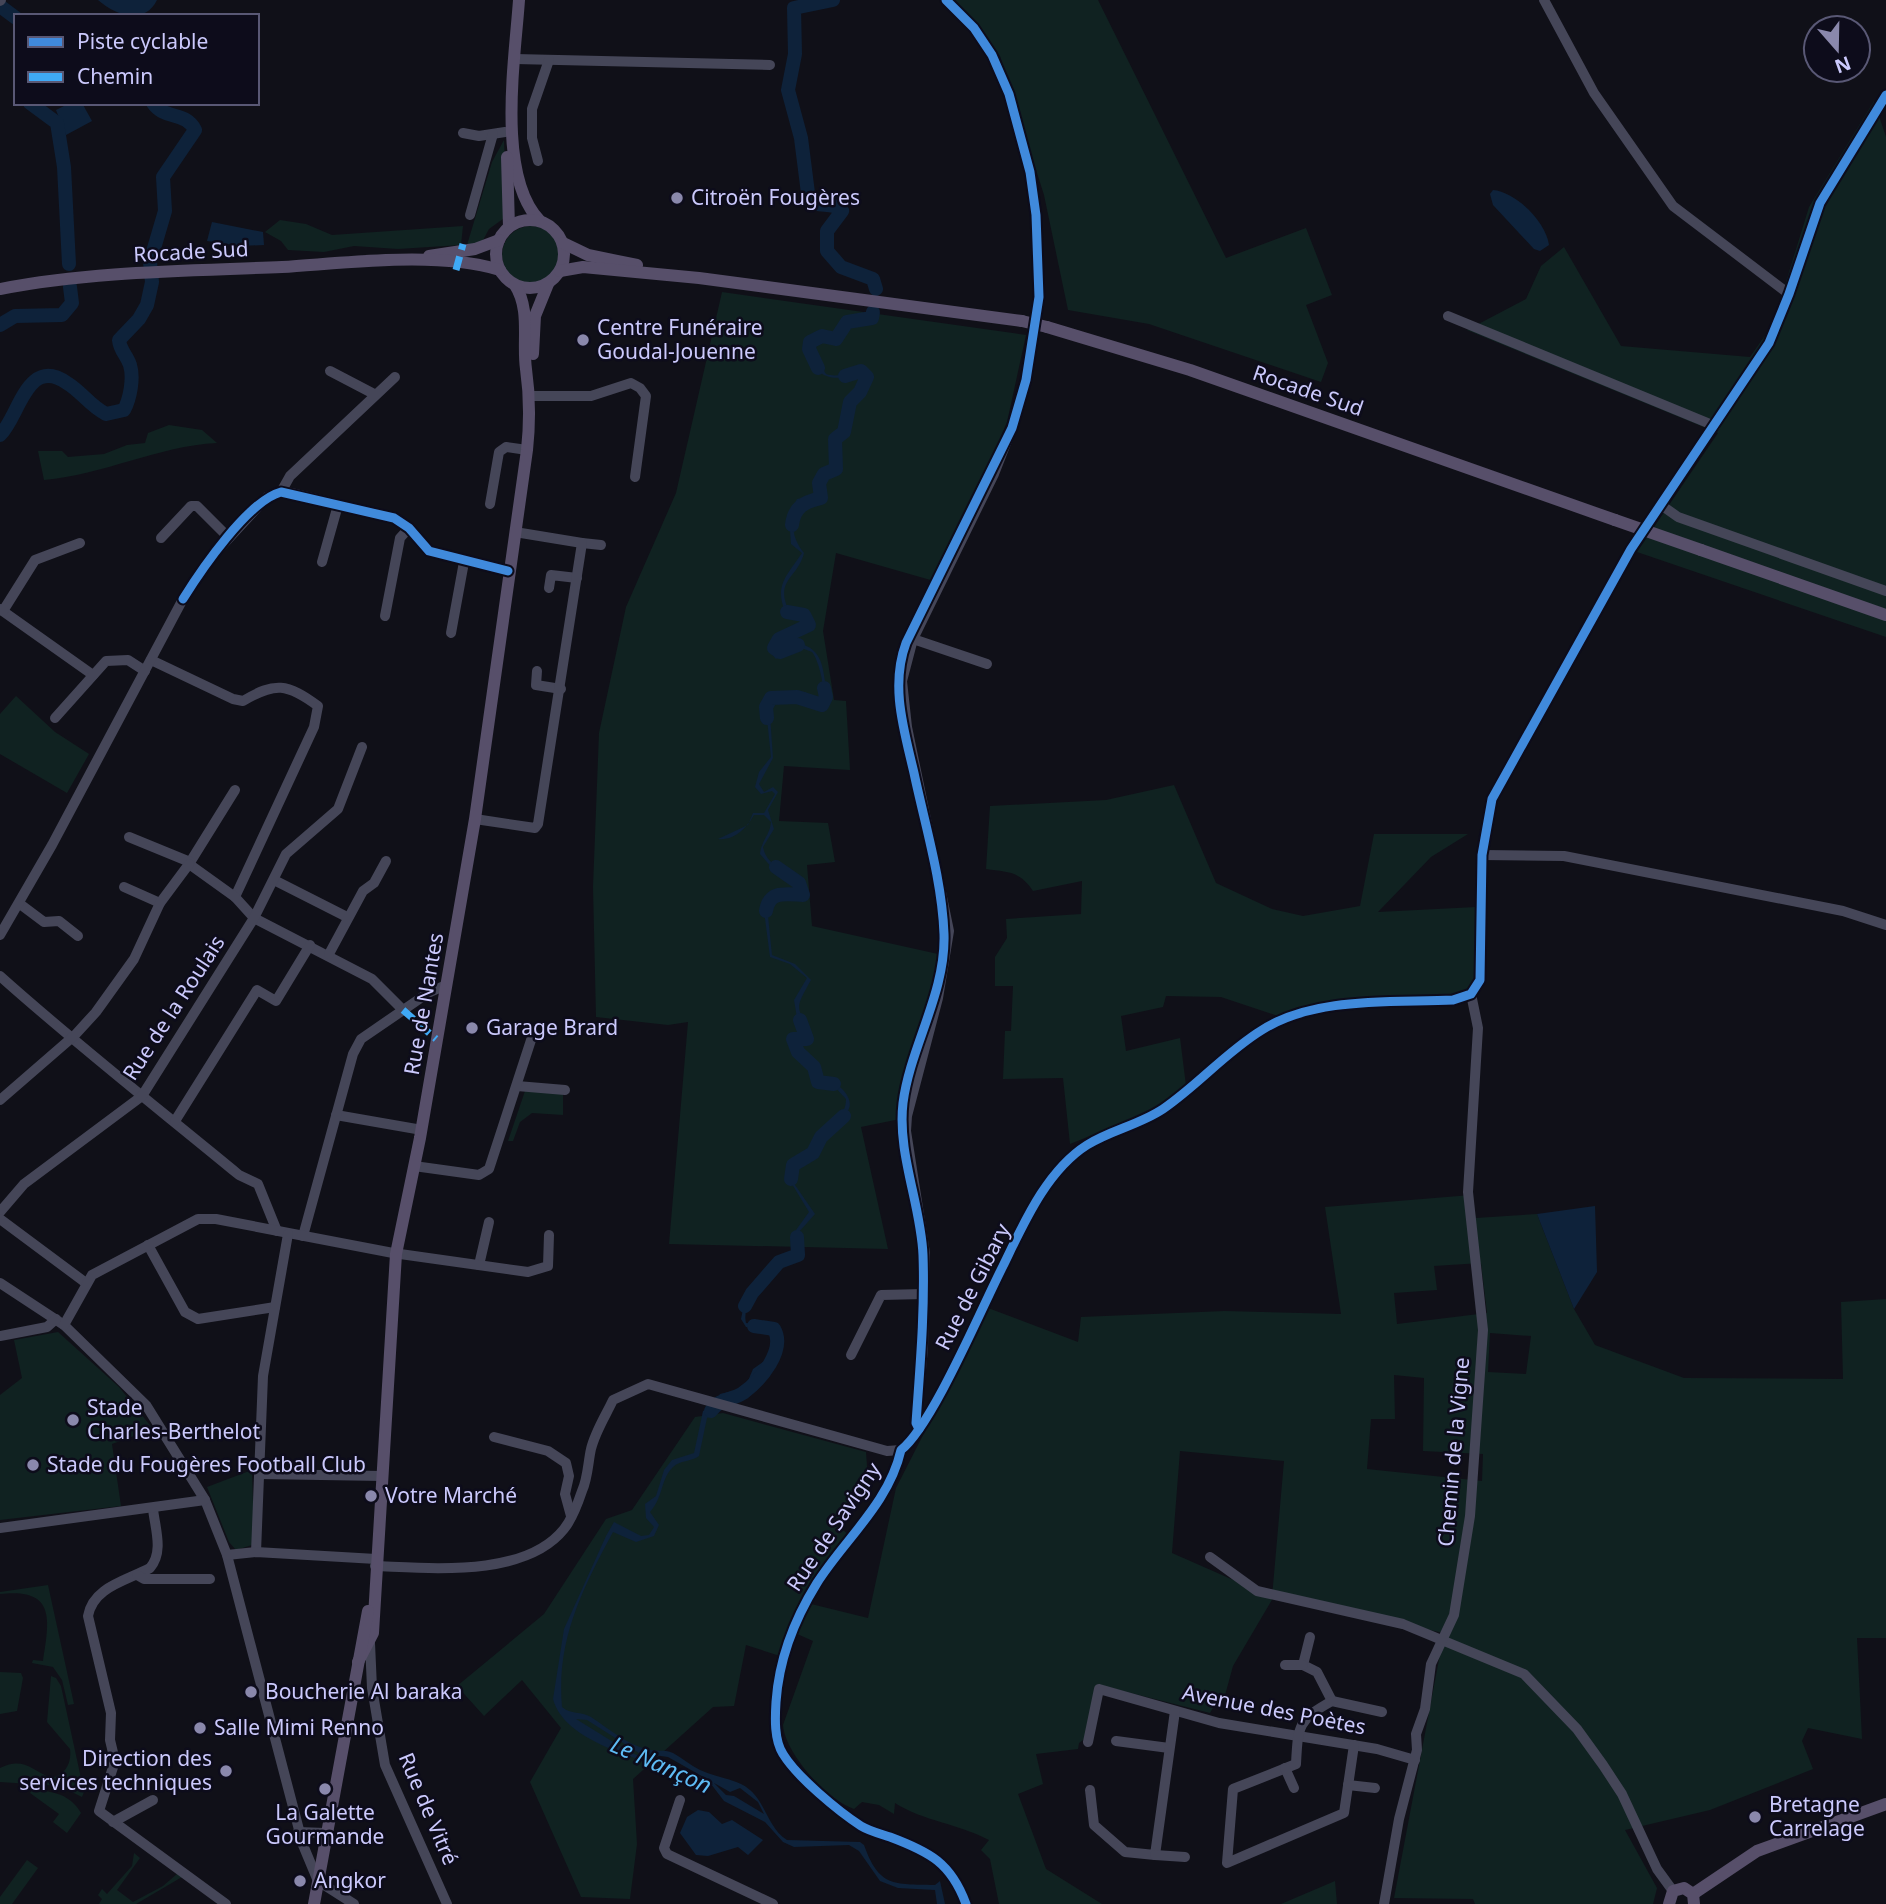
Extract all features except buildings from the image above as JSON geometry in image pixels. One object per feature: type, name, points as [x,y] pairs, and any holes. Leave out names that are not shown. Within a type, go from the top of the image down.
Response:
[{"type":"main road","points":[[509,227],[510,191],[504,136],[515,59],[519,0]]},
{"type":"main road","points":[[504,136],[526,202],[540,221],[554,229],[563,243],[565,257],[560,271],[548,284],[531,288],[515,285],[500,270],[496,258],[499,240],[509,227],[524,220],[540,221]]},
{"type":"main road","name":"Rocade Sud","points":[[0,289],[74,278],[385,261],[475,249],[499,240]]},
{"type":"main road","name":"Rocade Sud","points":[[563,243],[588,255],[699,278]]},
{"type":"main road","name":"Rocade Sud","points":[[385,261],[473,264],[500,270]]},
{"type":"main road","name":"Rocade Sud","points":[[560,271],[583,267],[699,278],[1023,321],[1047,327],[1191,370],[1886,615]]},
{"type":"main road","name":"Rue de Nantes","points":[[529,382],[532,374],[535,316],[548,284]]},
{"type":"main road","name":"Rue de Nantes","points":[[358,1662],[370,1643],[397,1254],[422,1130],[475,819],[527,450],[530,396],[524,306],[515,285]]},
{"type":"main road","name":"Rue de Nantes","points":[[314,1904],[375,1562]]},
{"type":"main road","points":[[1671,1898],[1684,1888],[1694,1899],[1757,1851],[1886,1804]]},
{"type":"street","points":[[919,1429],[916,1423],[925,1253],[907,1116],[938,998],[949,931],[902,699],[905,662],[913,639],[988,485],[1012,428],[1028,370],[1039,297],[1037,215],[1030,172],[1009,94],[992,55],[974,28],[946,0]]},
{"type":"street","points":[[1544,0],[1594,93],[1673,206],[1789,294]]},
{"type":"street","points":[[515,59],[770,65]]},
{"type":"street","points":[[538,162],[532,138],[532,109],[549,60]]},
{"type":"street","points":[[1471,994],[1480,980],[1482,855],[1492,799],[1601,599],[1769,343],[1820,203],[1886,95]]},
{"type":"street","points":[[463,133],[504,136],[470,215]]},
{"type":"street","points":[[1448,316],[1715,426]]},
{"type":"street","points":[[330,371],[374,394]]},
{"type":"street","points":[[281,492],[290,477],[374,394],[395,377]]},
{"type":"street","points":[[530,396],[591,396],[631,383],[640,388],[646,396],[635,477]]},
{"type":"street","points":[[490,504],[499,452],[506,447],[527,450]]},
{"type":"street","points":[[0,935],[20,904],[183,599],[205,564],[267,497],[281,492],[394,518],[409,528],[429,551],[464,562],[509,571]]},
{"type":"street","points":[[1661,505],[1678,517],[1886,592]]},
{"type":"street","points":[[161,538],[191,506],[197,506],[228,537]]},
{"type":"street","points":[[323,562],[338,506]]},
{"type":"street","points":[[385,616],[400,538],[409,528]]},
{"type":"street","points":[[514,532],[601,545]]},
{"type":"street","points":[[475,819],[535,828],[538,824],[582,542]]},
{"type":"street","points":[[80,543],[35,560],[2,610],[93,675]]},
{"type":"street","points":[[451,632],[464,562]]},
{"type":"street","points":[[549,588],[551,575],[577,578]]},
{"type":"street","points":[[913,639],[987,664]]},
{"type":"street","points":[[55,718],[106,661],[128,660],[145,671]]},
{"type":"street","points":[[151,660],[233,699],[243,701],[265,688],[283,686],[318,706],[314,727],[235,897]]},
{"type":"street","points":[[537,671],[536,684],[561,689]]},
{"type":"street","name":"Rue de la Roulais","points":[[0,1212],[24,1184],[142,1096],[254,918],[286,854],[338,809],[362,747]]},
{"type":"street","points":[[0,1100],[71,1038],[96,1012],[134,959],[160,902],[189,863],[235,790]]},
{"type":"street","points":[[129,837],[189,863],[235,897],[254,918],[329,954],[372,979],[403,1010]]},
{"type":"street","points":[[1482,855],[1564,856],[1843,911],[1886,925]]},
{"type":"street","points":[[329,954],[347,917],[363,891],[374,883],[386,861]]},
{"type":"street","points":[[274,880],[347,917]]},
{"type":"street","points":[[124,887],[160,902]]},
{"type":"street","points":[[20,904],[44,922],[59,921],[78,936]]},
{"type":"street","points":[[175,1121],[257,990],[276,1001],[310,945]]},
{"type":"street","points":[[0,976],[71,1038],[239,1175],[258,1184],[282,1233],[275,1307],[263,1376],[256,1552]]},
{"type":"street","points":[[303,1237],[352,1054],[360,1039],[446,985]]},
{"type":"street","name":"Rue de Gibary","points":[[901,1450],[912,1441],[919,1429],[1017,1236],[1063,1166],[1086,1146],[1145,1121],[1235,1048],[1264,1028],[1291,1016],[1361,1004],[1453,1000],[1471,994]]},
{"type":"street","name":"Chemin de la Vigne","points":[[1384,1904],[1399,1819],[1415,1760],[1416,1734],[1425,1709],[1431,1664],[1454,1615],[1470,1516],[1483,1330],[1468,1192],[1478,1028],[1471,994]]},
{"type":"street","points":[[414,1166],[479,1175],[489,1169],[533,1034]]},
{"type":"street","points":[[517,1086],[565,1090]]},
{"type":"street","points":[[336,1115],[422,1130]]},
{"type":"street","points":[[0,1219],[86,1283]]},
{"type":"street","points":[[0,1336],[60,1322],[92,1275],[198,1219],[397,1254],[528,1272],[548,1266],[549,1235]]},
{"type":"street","points":[[479,1265],[489,1222]]},
{"type":"street","points":[[148,1245],[185,1312],[198,1319],[275,1307]]},
{"type":"street","points":[[0,1283],[60,1322],[146,1405],[205,1500],[227,1555],[298,1832],[318,1881],[354,1904]]},
{"type":"street","points":[[851,1355],[881,1295],[924,1294]]},
{"type":"street","points":[[227,1555],[256,1552],[455,1570],[487,1566],[544,1545],[564,1529],[571,1516],[584,1488],[592,1446],[613,1400],[648,1384],[887,1451],[901,1450]]},
{"type":"street","points":[[494,1437],[548,1451],[566,1463],[569,1476],[565,1494],[571,1516]]},
{"type":"street","name":"Rue de Savigny","points":[[901,1450],[897,1470],[817,1583],[787,1641],[777,1685],[775,1723],[781,1752],[795,1770],[862,1827],[934,1857],[950,1871],[966,1904]]},
{"type":"street","points":[[260,1474],[382,1476]]},
{"type":"street","points":[[0,1528],[205,1500]]},
{"type":"street","points":[[153,1508],[158,1551],[150,1568],[99,1593],[90,1602],[88,1616],[111,1713],[110,1740],[115,1760],[99,1811],[226,1904]]},
{"type":"street","points":[[1210,1557],[1257,1591],[1403,1624],[1524,1674],[1577,1729],[1622,1794],[1671,1898]]},
{"type":"street","points":[[137,1575],[144,1579],[210,1578]]},
{"type":"street","points":[[1303,1665],[1310,1637]]},
{"type":"street","name":"Rue de Vitré","points":[[370,1643],[372,1688],[386,1765],[447,1904]]},
{"type":"street","points":[[1285,1665],[1303,1665],[1317,1672],[1332,1701]]},
{"type":"street","name":"Avenue des Poètes","points":[[1088,1742],[1099,1689],[1219,1723],[1354,1745],[1415,1760]]},
{"type":"street","points":[[1354,1745],[1344,1813],[1227,1863],[1233,1789],[1296,1764],[1297,1736],[1306,1716],[1332,1701],[1382,1712]]},
{"type":"street","points":[[1155,1855],[1175,1711]]},
{"type":"street","points":[[1116,1741],[1169,1748]]},
{"type":"street","points":[[1285,1768],[1294,1788]]},
{"type":"street","points":[[1348,1785],[1375,1788]]},
{"type":"street","points":[[1090,1790],[1094,1825],[1125,1852],[1185,1857]]},
{"type":"street","points":[[113,1822],[153,1800]]},
{"type":"street","points":[[680,1800],[664,1848],[667,1854],[773,1904]]},
{"type":"street","points":[[298,1832],[325,1833]]},
{"type":"shaded area","points":[[955,0],[1098,0],[1226,258],[1306,228],[1332,295],[1306,305],[1328,363],[1321,382],[1149,324],[1068,310],[1044,195],[1000,56]]},
{"type":"shaded area","points":[[1874,101],[1886,137],[1886,637],[1637,552],[1718,433],[1467,330],[1526,299],[1541,266],[1564,247],[1621,346],[1750,357],[1773,324],[1809,207]]},
{"type":"shaded area","points":[[504,140],[507,216],[489,229],[482,242],[467,245],[492,162]]},
{"type":"shaded area","points":[[280,220],[306,224],[332,235],[463,226],[461,245],[398,249],[354,246],[324,252],[288,250],[281,241],[265,232]]},
{"type":"shaded area","points":[[525,226],[537,226],[552,234],[560,249],[560,261],[552,276],[537,284],[525,284],[510,276],[502,261],[502,249],[510,234]]},
{"type":"shaded area","points":[[722,292],[1026,335],[1007,422],[978,491],[934,581],[836,553],[823,631],[834,700],[846,701],[850,770],[784,766],[779,821],[828,823],[835,862],[807,865],[812,926],[947,956],[900,1119],[861,1127],[888,1249],[669,1244],[688,1022],[668,1025],[596,1017],[593,887],[599,733],[626,607],[676,493]]},
{"type":"shaded area","points":[[169,425],[202,430],[217,443],[173,449],[88,473],[44,480],[38,451],[62,451],[68,457],[104,454],[127,445],[145,443],[148,433]]},
{"type":"shaded area","points":[[16,696],[55,732],[89,754],[67,793],[0,754],[0,714]]},
{"type":"shaded area","points":[[1174,785],[1216,883],[1272,909],[1303,916],[1360,906],[1374,834],[1468,834],[1431,857],[1378,912],[1476,907],[1476,980],[1472,990],[1460,996],[1278,1016],[1221,997],[1166,996],[1163,1007],[1121,1016],[1126,1051],[1180,1038],[1186,1086],[1154,1110],[1070,1144],[1063,1078],[1003,1079],[1005,1031],[1011,1031],[1013,986],[995,986],[995,957],[1007,938],[1006,919],[1081,914],[1082,881],[1033,891],[1018,876],[986,869],[990,806],[1106,800]]},
{"type":"shaded area","points":[[525,1091],[561,1092],[563,1115],[532,1113],[520,1122],[513,1141],[508,1141]]},
{"type":"shaded area","points":[[1471,1195],[1476,1218],[1537,1214],[1574,1309],[1595,1345],[1684,1378],[1843,1379],[1841,1302],[1886,1299],[1886,1638],[1857,1638],[1862,1739],[1808,1728],[1802,1741],[1813,1769],[1710,1810],[1625,1830],[1657,1888],[1653,1904],[1475,1904],[1473,1899],[1394,1898],[1444,1633],[1273,1598],[1233,1666],[1224,1699],[1218,1699],[1210,1713],[1099,1685],[1087,1737],[1079,1743],[1078,1749],[1036,1754],[1043,1784],[1018,1794],[1046,1869],[1102,1904],[999,1904],[990,1859],[981,1850],[989,1840],[917,1814],[895,1803],[894,1814],[879,1805],[862,1802],[854,1809],[820,1786],[799,1762],[791,1749],[783,1725],[813,1641],[795,1633],[780,1656],[746,1645],[734,1706],[713,1707],[633,1779],[637,1844],[630,1899],[581,1897],[530,1782],[561,1728],[522,1680],[484,1716],[457,1686],[544,1614],[606,1519],[632,1510],[695,1417],[723,1413],[866,1452],[868,1480],[836,1525],[848,1534],[803,1602],[868,1618],[896,1488],[988,1308],[1078,1342],[1081,1317],[1225,1311],[1341,1314],[1325,1207]],"holes":[[[1481,1263],[1487,1313],[1397,1324],[1394,1293],[1437,1290],[1434,1266]],[[1490,1333],[1531,1336],[1526,1374],[1488,1372]],[[1394,1375],[1424,1378],[1423,1451],[1483,1454],[1482,1481],[1367,1469],[1371,1419],[1395,1419]],[[1180,1451],[1284,1461],[1272,1597],[1172,1553]]]},
{"type":"shaded area","name":"Stade Charles-Berthelot","points":[[58,1332],[119,1387],[153,1429],[112,1444],[121,1506],[0,1520],[0,1395],[22,1378],[14,1340]]},
{"type":"shaded area","points":[[252,1470],[254,1536],[252,1545],[236,1550],[229,1542],[207,1487]]},
{"type":"shaded area","points":[[48,1585],[74,1704],[68,1705],[62,1680],[53,1667],[32,1663],[33,1660],[43,1661],[47,1632],[45,1609],[40,1601],[18,1593],[0,1594]]},
{"type":"shaded area","points":[[0,1672],[21,1673],[23,1678],[17,1711],[0,1714]]},
{"type":"shaded area","points":[[51,1676],[56,1678],[61,1686],[84,1792],[82,1797],[60,1786],[0,1782],[0,1768],[8,1765],[21,1764],[51,1778],[64,1771],[69,1764],[70,1749],[47,1722]]},
{"type":"shaded area","points":[[32,1790],[60,1795],[77,1807],[81,1813],[67,1833],[53,1822],[59,1814],[30,1793]]},
{"type":"shaded area","points":[[134,1853],[140,1858],[117,1890],[133,1902],[163,1886],[177,1874],[182,1877],[136,1904],[99,1904],[102,1899],[98,1895],[102,1889],[107,1894],[132,1866]]},
{"type":"shaded area","points":[[27,1860],[38,1868],[12,1904],[0,1904],[0,1897]]},
{"type":"shaded area","points":[[1335,1881],[1337,1904],[1281,1904]]},
{"type":"water","points":[[98,0],[157,0],[141,14],[121,13]]},
{"type":"water","points":[[66,105],[83,105],[92,121],[66,135],[56,110]]},
{"type":"water","points":[[1493,190],[1520,202],[1536,218],[1547,236],[1549,245],[1540,251],[1534,249],[1493,205],[1490,194]]},
{"type":"water","points":[[212,222],[263,232],[264,245],[240,246],[207,241]]},
{"type":"water","points":[[811,350],[826,374],[866,370],[869,376],[863,390],[852,397],[846,432],[835,439],[839,451],[837,470],[826,472],[820,483],[823,497],[803,502],[795,515],[794,534],[804,553],[784,592],[789,611],[804,614],[787,616],[781,597],[783,582],[802,553],[791,544],[789,516],[797,499],[820,495],[816,481],[825,468],[836,467],[836,453],[832,441],[846,426],[849,395],[859,389],[865,379],[862,371],[836,378],[822,374],[812,361],[808,351]]},
{"type":"water","points":[[808,615],[811,616],[811,625],[785,634],[775,647],[779,653],[796,646],[776,659],[769,651],[776,638],[804,625],[810,621]]},
{"type":"water","points":[[801,644],[809,647],[819,658],[828,695],[822,705],[802,696],[773,697],[769,701],[773,758],[759,784],[764,792],[773,787],[778,792],[768,810],[774,829],[763,847],[766,855],[776,866],[796,878],[773,869],[760,854],[771,822],[764,815],[754,815],[749,822],[753,813],[764,813],[775,794],[772,791],[761,794],[755,787],[759,772],[771,757],[765,700],[770,694],[805,692],[821,701],[823,697],[823,684],[817,662],[812,652],[796,646]]},
{"type":"water","points":[[746,826],[730,838],[718,839]]},
{"type":"water","points":[[797,881],[805,894],[776,893],[767,906],[772,955],[795,964],[811,980],[799,1004],[810,1038],[795,1038],[812,1064],[802,1059],[789,1036],[806,1033],[797,1018],[794,1000],[807,978],[790,964],[770,957],[764,911],[770,891],[800,890]]},
{"type":"water","points":[[830,1082],[844,1091],[850,1104],[849,1109],[824,1133],[812,1155],[799,1159],[792,1169],[795,1185],[815,1214],[799,1232],[801,1252],[795,1255],[799,1251],[796,1230],[809,1212],[792,1184],[788,1168],[799,1154],[811,1152],[820,1132],[844,1110],[846,1099]]},
{"type":"water","points":[[1595,1206],[1597,1272],[1574,1309],[1537,1214]]},
{"type":"water","points":[[782,1256],[790,1257],[780,1260],[761,1280],[745,1315],[746,1323],[774,1326],[780,1334],[781,1347],[745,1391],[721,1397],[718,1402],[716,1400],[720,1394],[745,1388],[753,1369],[770,1357],[777,1332],[773,1327],[746,1327],[741,1319],[743,1309],[762,1277]]},
{"type":"water","points":[[712,1407],[717,1409],[707,1418],[699,1456],[673,1467],[650,1512],[659,1525],[654,1536],[636,1542],[613,1532],[591,1574],[567,1637],[561,1683],[562,1707],[591,1717],[631,1743],[649,1750],[673,1753],[700,1770],[741,1784],[756,1796],[774,1827],[787,1840],[860,1842],[876,1869],[889,1880],[935,1885],[940,1881],[945,1904],[937,1904],[935,1890],[898,1888],[880,1881],[859,1851],[849,1845],[794,1847],[783,1842],[765,1822],[724,1801],[712,1782],[707,1779],[706,1781],[643,1761],[597,1742],[577,1731],[562,1716],[553,1699],[564,1629],[606,1536],[614,1522],[641,1536],[649,1535],[654,1527],[646,1518],[645,1504],[656,1496],[664,1470],[672,1460],[694,1453],[703,1411]],"holes":[[[576,1719],[587,1720],[639,1753],[668,1757],[707,1779],[631,1753]],[[714,1783],[730,1792],[740,1788],[758,1802],[764,1814],[734,1796],[726,1795]]]},
{"type":"water","points":[[698,1810],[709,1812],[722,1824],[732,1820],[763,1840],[748,1855],[738,1847],[708,1856],[696,1855],[680,1833],[687,1817]]},
{"type":"waterway","name":"Le Nançon","points":[[833,0],[794,8],[795,54],[788,90],[801,138],[809,201],[835,206],[842,211],[827,231],[827,251],[841,267],[873,279],[876,289]]},
{"type":"waterway","points":[[0,6],[14,16]]},
{"type":"waterway","points":[[33,105],[57,123],[64,167],[69,264]]},
{"type":"waterway","points":[[0,435],[33,382],[42,377],[53,376],[67,383],[106,414],[124,410],[132,376],[119,340],[139,319],[147,305],[152,282],[150,262],[165,211],[163,177],[195,130],[186,120],[163,112],[155,105]]},
{"type":"waterway","points":[[0,325],[15,316],[62,315],[72,303],[70,287]]},
{"type":"waterway","name":"Le Nançon","points":[[818,368],[809,349],[810,342],[822,336],[836,339],[847,322],[872,318],[873,312]]},
{"type":"waterway","name":"Le Nançon","points":[[792,525],[801,506],[821,498],[819,483],[824,474],[836,469],[835,439],[844,432],[850,402],[860,392],[867,377],[861,371],[845,376]]},
{"type":"waterway","name":"Le Nançon","points":[[787,612],[804,615],[809,625],[779,639],[774,648],[780,652],[798,645]]},
{"type":"waterway","name":"Le Nançon","points":[[767,718],[766,707],[771,698],[797,697],[822,705],[826,697],[824,688]]},
{"type":"waterway","name":"Le Nançon","points":[[766,911],[775,896],[803,895],[799,883],[776,867]]},
{"type":"waterway","name":"Le Nançon","points":[[800,1020],[807,1039],[793,1039],[798,1052],[814,1067],[818,1082],[834,1084]]},
{"type":"waterway","name":"Le Nançon","points":[[791,1179],[793,1165],[813,1153],[821,1137],[844,1116]]},
{"type":"waterway","name":"Le Nançon","points":[[745,1306],[752,1293],[779,1262],[798,1255],[797,1237]]},
{"type":"waterway","name":"Le Nançon","points":[[711,1411],[722,1401],[743,1393],[770,1364],[777,1346],[774,1329],[754,1326]]},
{"type":"marked path","points":[[456,270],[463,244]]},
{"type":"marked path","points":[[403,1010],[436,1039]]},
{"type":"cycle path","points":[[919,1429],[916,1423],[923,1318],[923,1255],[902,1122],[907,1082],[939,977],[944,934],[937,873],[900,708],[899,675],[906,643],[1012,428],[1026,380],[1039,297],[1036,215],[1030,172],[1009,94],[992,55],[974,28],[946,0]]},
{"type":"cycle path","points":[[966,1904],[953,1878],[937,1861],[917,1848],[852,1820],[808,1783],[783,1754],[776,1729],[780,1670],[801,1611],[828,1567],[877,1504],[887,1487],[901,1450],[927,1417],[956,1364],[1037,1200],[1072,1156],[1096,1140],[1163,1109],[1249,1039],[1283,1019],[1330,1006],[1453,1000],[1471,994],[1480,980],[1482,855],[1492,799],[1631,549],[1769,343],[1820,203],[1886,95]]},
{"type":"cycle path","points":[[183,599],[201,571],[240,522],[254,508],[281,492],[394,518],[409,528],[429,551],[508,571]]},
{"type":"place","name":"Citroën Fougères","points":[[677,198]]},
{"type":"place","name":"Centre Funéraire Goudal-Jouenne","points":[[583,340]]},
{"type":"place","name":"Garage Brard","points":[[472,1028]]},
{"type":"place","name":"Stade Charles-Berthelot","points":[[73,1420]]},
{"type":"place","name":"Stade du Fougères Football Club","points":[[33,1465]]},
{"type":"place","name":"Votre Marché","points":[[371,1496]]},
{"type":"place","name":"Boucherie Al baraka","points":[[251,1692]]},
{"type":"place","name":"Salle Mimi Renno","points":[[200,1728]]},
{"type":"place","name":"Direction des services techniques","points":[[226,1771]]},
{"type":"place","name":"La Galette Gourmande","points":[[325,1789]]},
{"type":"place","name":"Bretagne Carrelage","points":[[1755,1817]]},
{"type":"place","name":"Angkor","points":[[300,1881]]}]
